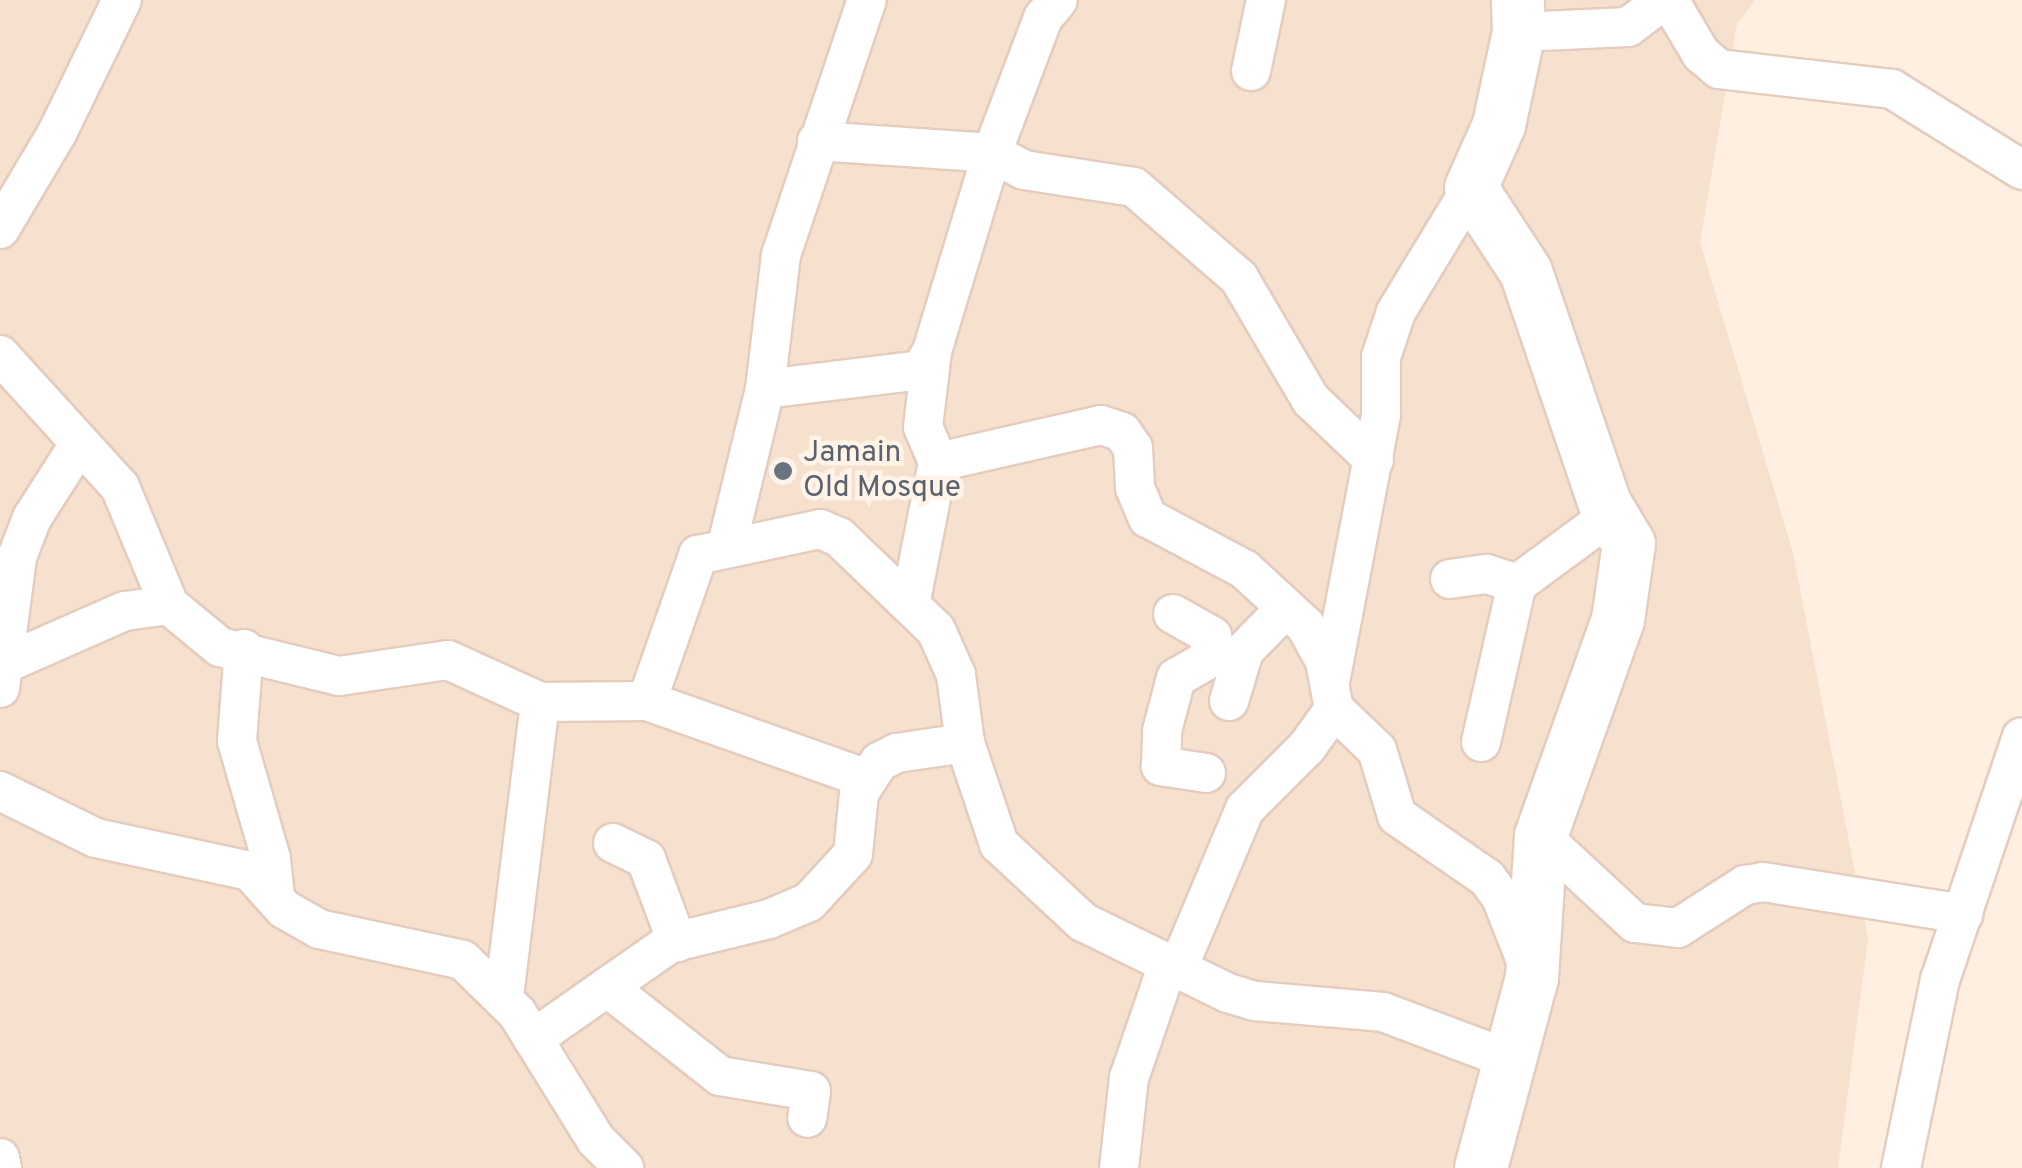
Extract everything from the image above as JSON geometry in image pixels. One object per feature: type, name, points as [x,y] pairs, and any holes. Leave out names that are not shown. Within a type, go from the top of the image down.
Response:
[{"type":"street","points":[[0,229],[57,132],[122,0]]},
{"type":"street","points":[[727,545],[765,389],[781,254],[867,0]]},
{"type":"street","points":[[911,600],[938,462],[923,427],[932,350],[992,153],[1043,18],[1058,0]]},
{"type":"street","points":[[1251,71],[1266,0]]},
{"type":"street","points":[[1119,1168],[1129,1078],[1173,966],[1246,809],[1308,747],[1331,699],[1374,460],[1381,357],[1396,312],[1471,188],[1499,125],[1519,16],[1628,26],[1666,0],[1701,54],[1720,69],[1892,90],[2022,170]]},
{"type":"street","points":[[817,141],[992,153],[1024,170],[1134,188],[1185,227],[1239,278],[1311,400],[1374,460]]},
{"type":"street","points":[[1471,188],[1526,272],[1612,514],[1629,544],[1618,620],[1541,836],[1532,978],[1481,1168]]},
{"type":"street","points":[[765,389],[921,370],[932,350]]},
{"type":"street","points":[[0,354],[80,443],[136,515],[169,604],[220,647],[244,649],[339,676],[448,660],[540,702],[647,701],[864,778]]},
{"type":"street","points":[[938,462],[1101,425],[1122,432],[1148,518],[1244,569],[1319,645],[1331,699],[1377,750],[1396,816],[1487,878],[1501,897],[1532,978]]},
{"type":"street","points":[[2,676],[17,557],[32,518],[80,443]]},
{"type":"street","points":[[1481,742],[1516,584],[1612,514]]},
{"type":"street","points":[[647,701],[698,554],[820,528],[839,538],[911,600],[948,651],[965,743],[999,844],[1083,922],[1256,1002],[1384,1012],[1508,1059]]},
{"type":"street","points":[[1450,579],[1487,574],[1516,584]]},
{"type":"street","points":[[2,676],[125,611],[169,604]]},
{"type":"street","points":[[1206,773],[1161,766],[1162,731],[1176,678],[1228,674],[1262,628],[1286,608]]},
{"type":"street","points":[[1172,614],[1212,636],[1210,650],[1228,674]]},
{"type":"street","points":[[244,649],[238,741],[275,895]]},
{"type":"street","points":[[504,996],[540,702]]},
{"type":"street","points":[[1901,1168],[1940,980],[2022,737]]},
{"type":"street","points":[[533,1038],[676,942],[769,920],[826,888],[853,854],[864,778],[897,753],[965,743]]},
{"type":"street","points":[[0,791],[96,838],[234,865],[275,895],[301,922],[319,929],[463,960],[504,996],[609,1163]]},
{"type":"street","points":[[1541,836],[1635,923],[1678,928],[1744,886],[1763,882],[1963,914]]},
{"type":"street","points":[[614,843],[646,860],[676,942]]},
{"type":"street","points":[[607,987],[720,1076],[811,1092],[808,1118]]},
{"type":"street","points":[[0,1158],[2,1168]]},
{"type":"shaded area","points":[[0,0],[1755,0],[1737,24],[1700,242],[1793,553],[1868,939],[1838,1168],[0,1168]]},
{"type":"place","name":"Jamain Old Mosque","points":[[783,471]]}]
